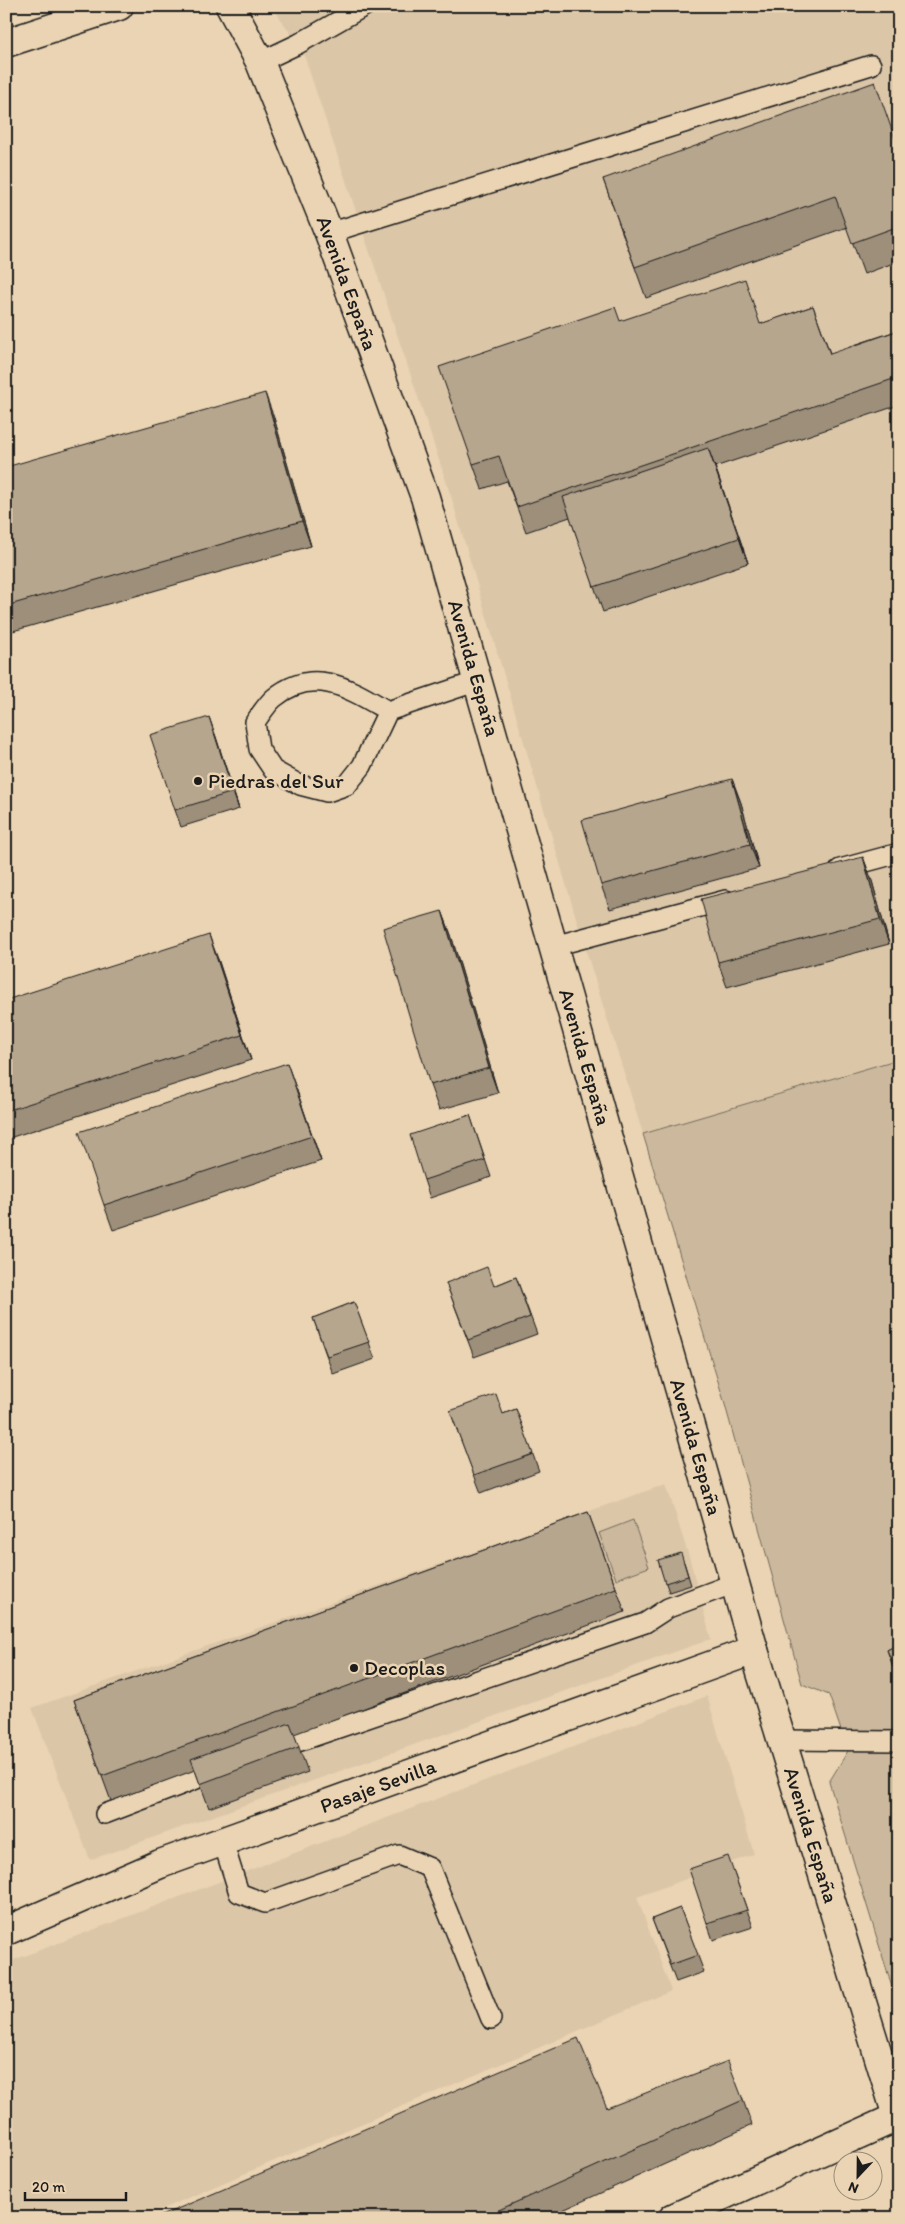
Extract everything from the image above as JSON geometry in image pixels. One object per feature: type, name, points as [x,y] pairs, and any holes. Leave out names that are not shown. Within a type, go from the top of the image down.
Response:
[{"type":"main road","points":[[6,43],[119,6]]},
{"type":"main road","name":"Avenida España","points":[[230,6],[260,62],[329,232],[425,497],[754,1650],[898,2120]]},
{"type":"main road","name":"Pasaje Sevilla","points":[[6,1931],[160,1864],[754,1650]]},
{"type":"main road","points":[[673,2218],[898,2120]]},
{"type":"lane","points":[[260,62],[298,44],[365,6]]},
{"type":"lane","points":[[329,232],[871,65]]},
{"type":"lane","points":[[388,710],[362,766],[347,785],[327,792],[300,785],[273,770],[259,749],[255,722],[274,698],[300,682],[332,682],[388,710],[478,681]]},
{"type":"lane","points":[[822,874],[899,854]]},
{"type":"lane","points":[[554,946],[745,894]]},
{"type":"lane","points":[[253,1758],[300,1740],[645,1623],[668,1608],[735,1583]]},
{"type":"lane","points":[[782,1740],[899,1741]]},
{"type":"lane","points":[[105,1814],[235,1765]]},
{"type":"lane","points":[[223,1842],[239,1893],[265,1903],[399,1855],[430,1868],[491,2019]]},
{"type":"shaded area","points":[[272,6],[899,6],[899,1059],[643,1134],[582,938],[450,493],[303,52]]},
{"type":"shaded area","points":[[899,1059],[899,2010],[829,1782],[848,1751],[829,1695],[802,1684],[724,1401],[643,1134]]},
{"type":"shaded area","points":[[666,1484],[690,1560],[711,1639],[90,1860],[32,1708]]},
{"type":"shaded area","points":[[633,1520],[649,1567],[616,1579],[599,1533]]},
{"type":"shaded area","points":[[707,1696],[754,1854],[637,1897],[671,1991],[141,2218],[6,2218],[6,1963]]},
{"type":"building","points":[[875,82],[899,150],[899,226],[852,243],[835,196],[635,267],[603,179]]},
{"type":"building","points":[[745,279],[760,324],[813,306],[830,354],[899,330],[899,377],[517,507],[499,456],[473,464],[439,367],[615,307],[620,321]]},
{"type":"building","points":[[265,393],[302,521],[6,606],[6,467]]},
{"type":"building","points":[[708,448],[739,538],[594,587],[563,497]]},
{"type":"building","name":"Piedras del Sur","points":[[209,717],[233,792],[175,810],[150,735]]},
{"type":"building","points":[[732,779],[750,844],[601,885],[582,820]]},
{"type":"building","points":[[863,857],[880,919],[718,962],[701,899]]},
{"type":"building","points":[[442,911],[489,1068],[430,1085],[383,928]]},
{"type":"building","points":[[209,935],[242,1035],[6,1111],[6,1000]]},
{"type":"building","points":[[287,1063],[312,1136],[104,1205],[79,1132]]},
{"type":"building","points":[[470,1115],[485,1160],[424,1180],[410,1135]]},
{"type":"building","points":[[487,1267],[494,1286],[516,1277],[530,1317],[468,1340],[446,1283]]},
{"type":"building","points":[[354,1302],[369,1342],[327,1356],[313,1318]]},
{"type":"building","points":[[496,1394],[503,1414],[516,1409],[533,1454],[474,1475],[450,1411]]},
{"type":"building","name":"Decoplas","points":[[588,1512],[616,1588],[102,1776],[74,1700]]},
{"type":"building","points":[[681,1553],[688,1576],[665,1583],[658,1560]]},
{"type":"building","points":[[899,1644],[899,1676],[887,1650]]},
{"type":"building","points":[[290,1723],[299,1747],[200,1784],[191,1759]]},
{"type":"building","points":[[728,1856],[747,1910],[707,1923],[689,1869]]},
{"type":"building","points":[[680,1908],[698,1955],[670,1965],[652,1919]]},
{"type":"building","points":[[578,2038],[607,2108],[728,2061],[743,2100],[481,2218],[156,2218]]},
{"type":"place","name":"Piedras del Sur","points":[[198,781]]},
{"type":"place","name":"Decoplas","points":[[354,1668]]}]
